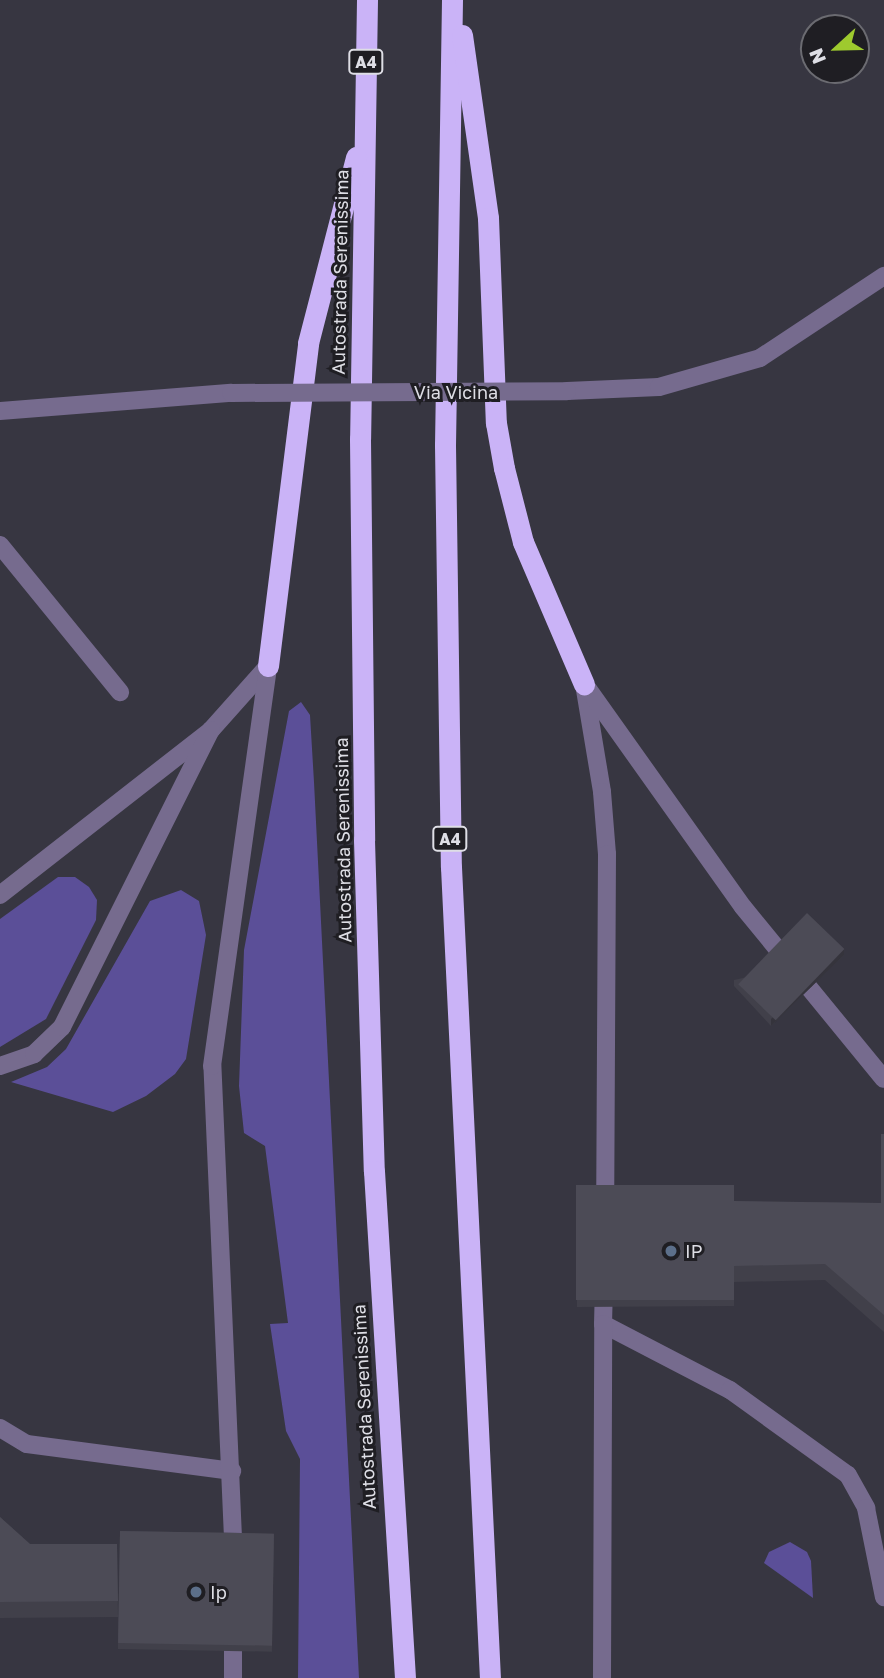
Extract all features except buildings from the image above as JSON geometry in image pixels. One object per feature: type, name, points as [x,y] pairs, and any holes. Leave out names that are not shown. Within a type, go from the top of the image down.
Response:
[{"type":"highway","name":"Autostrada Serenissima","points":[[367,0],[360,439],[365,867],[374,1171],[405,1678]]},
{"type":"highway","points":[[454,0],[488,218],[496,423],[504,468],[523,542],[584,684]]},
{"type":"highway","name":"A4","points":[[454,0],[445,445],[451,867],[489,1678]]},
{"type":"highway","points":[[268,666],[308,344],[364,125]]},
{"type":"street","name":"Via Vicina","points":[[0,411],[231,393],[567,391],[659,387],[760,358],[884,276]]},
{"type":"street","points":[[0,545],[121,692]]},
{"type":"street","points":[[0,895],[211,730],[268,666]]},
{"type":"street","points":[[233,1538],[212,1066],[229,920],[268,666]]},
{"type":"street","points":[[584,684],[743,906],[884,1079]]},
{"type":"street","points":[[584,684],[602,792],[607,854],[605,1233]]},
{"type":"street","points":[[0,1066],[34,1054],[62,1027],[211,730]]},
{"type":"street","points":[[603,1678],[604,1259]]},
{"type":"street","points":[[603,1324],[730,1390],[848,1475],[866,1507],[884,1597]]},
{"type":"street","points":[[0,1428],[27,1444],[232,1471]]},
{"type":"street","points":[[233,1650],[233,1678]]},
{"type":"shaded area","points":[[301,702],[310,715],[314,782],[359,1678],[298,1678],[300,1459],[286,1431],[270,1324],[288,1323],[265,1146],[244,1133],[239,1086],[244,950],[289,711]]},
{"type":"shaded area","points":[[58,877],[75,877],[89,887],[97,900],[96,920],[46,1019],[0,1047],[0,919]]},
{"type":"shaded area","points":[[181,890],[199,901],[206,935],[186,1059],[175,1074],[146,1096],[113,1112],[11,1082],[47,1067],[66,1049],[150,901]]},
{"type":"shaded area","points":[[790,1542],[807,1552],[811,1561],[813,1598],[764,1563],[769,1552]]},
{"type":"place","name":"IP","points":[[671,1251]]},
{"type":"place","name":"Ip","points":[[196,1592]]}]
